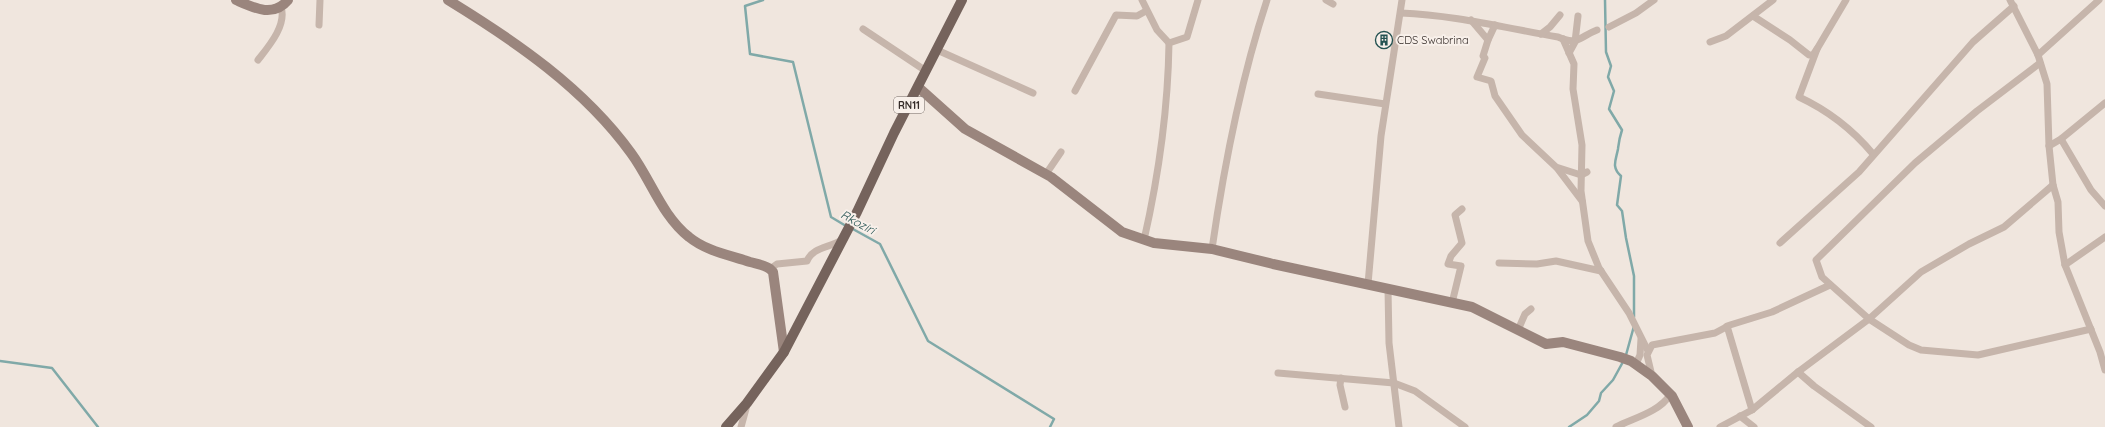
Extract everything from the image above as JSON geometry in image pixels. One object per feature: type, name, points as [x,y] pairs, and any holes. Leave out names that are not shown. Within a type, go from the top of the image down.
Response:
[{"type":"main road","name":"RN11","points":[[726,427],[747,403],[784,352],[857,212],[962,0]]},
{"type":"street","points":[[236,0],[261,10],[270,10],[284,3],[284,14],[273,40],[258,60]]},
{"type":"street","points":[[319,25],[320,0]]},
{"type":"street","points":[[448,0],[536,60],[585,100],[631,152],[664,208],[677,226],[689,237],[707,248],[770,268],[773,272],[784,352]]},
{"type":"street","points":[[1142,0],[1146,11],[1157,30],[1169,43],[1168,96],[1159,164],[1144,240]]},
{"type":"street","points":[[1169,43],[1187,37],[1198,0]]},
{"type":"street","points":[[1212,249],[1220,198],[1251,50],[1267,0]]},
{"type":"street","points":[[1326,0],[1333,4]]},
{"type":"street","points":[[1368,284],[1374,203],[1385,104],[1402,0]]},
{"type":"street","points":[[1609,27],[1636,13],[1654,0]]},
{"type":"street","points":[[1710,42],[1726,36],[1773,0]]},
{"type":"street","points":[[1846,0],[1817,49],[1798,97],[1817,106],[1848,129],[1873,154]]},
{"type":"street","points":[[2038,55],[2099,0]]},
{"type":"street","points":[[1780,242],[1809,218],[1859,172],[1873,154],[1973,42],[2012,3],[2038,55],[2048,92],[2049,146],[2053,185],[2058,202],[2059,232],[2065,265],[2091,329],[2105,370]]},
{"type":"street","points":[[1075,91],[1116,15],[1137,16],[1146,11]]},
{"type":"street","points":[[1401,13],[1435,14],[1575,42]]},
{"type":"street","points":[[1541,34],[1550,27],[1560,15]]},
{"type":"street","points":[[1569,53],[1575,42],[1578,16]]},
{"type":"street","points":[[1753,16],[1790,40],[1804,53],[1812,55],[1817,49]]},
{"type":"street","points":[[1471,20],[1488,40]]},
{"type":"street","points":[[1495,25],[1488,40],[1483,56],[1485,58],[1477,77],[1491,81],[1495,96],[1510,120],[1522,135],[1556,167],[1583,198]]},
{"type":"street","points":[[863,29],[926,71]]},
{"type":"street","points":[[1575,42],[1584,35],[1597,30]]},
{"type":"street","points":[[1563,39],[1574,64],[1573,89],[1582,145],[1584,174],[1583,198],[1588,241],[1601,271],[1629,313],[1648,351]]},
{"type":"street","points":[[937,50],[1033,93]]},
{"type":"street","points":[[2040,63],[1977,111],[1915,164],[1857,222],[1816,260],[1822,277],[1848,298],[1869,319],[1909,345],[1921,350],[1978,355],[2091,329]]},
{"type":"street","points":[[918,87],[964,129],[1046,174],[1122,232],[1154,243],[1212,249],[1273,264],[1472,307],[1546,344],[1562,342],[1620,357],[1636,364],[1652,376],[1670,395],[1688,427]]},
{"type":"street","points":[[1318,94],[1385,104]]},
{"type":"street","points":[[2049,146],[2061,139],[2105,103]]},
{"type":"street","points":[[2061,139],[2091,190],[2105,206]]},
{"type":"street","points":[[1046,174],[1061,152]]},
{"type":"street","points":[[1556,167],[1584,174]]},
{"type":"street","points":[[1724,426],[1744,421],[1752,410],[1798,372],[1869,319],[1921,272],[1969,244],[2004,227],[2053,185]]},
{"type":"street","points":[[1452,303],[1461,266],[1448,264],[1451,256],[1462,243],[1455,215],[1462,209]]},
{"type":"street","points":[[770,268],[777,264],[807,261],[810,253],[834,245],[845,235]]},
{"type":"street","points":[[2065,265],[2105,237]]},
{"type":"street","points":[[1499,263],[1537,264],[1556,261],[1601,271]]},
{"type":"street","points":[[1652,376],[1647,355],[1652,345],[1698,338],[1715,333],[1727,326],[1772,312],[1830,285]]},
{"type":"street","points":[[1388,289],[1389,343],[1399,427]]},
{"type":"street","points":[[1518,330],[1526,314],[1531,309]]},
{"type":"street","points":[[1727,326],[1752,410]]},
{"type":"street","points":[[1636,364],[1640,356],[1641,338]]},
{"type":"street","points":[[1798,372],[1814,386],[1871,427]]},
{"type":"street","points":[[1278,373],[1394,383],[1415,391],[1465,427]]},
{"type":"street","points":[[1341,378],[1340,385],[1344,407]]},
{"type":"street","points":[[1616,427],[1646,414],[1667,400],[1670,395]]},
{"type":"street","points":[[741,427],[747,403]]},
{"type":"street","points":[[1744,421],[1754,427]]},
{"type":"waterway","name":"Rkoziri","points":[[763,0],[745,6],[750,54],[793,62],[831,217],[846,226]]},
{"type":"waterway","points":[[1605,0],[1606,52],[1611,66],[1608,77],[1614,91],[1609,109],[1622,130],[1615,163],[1616,170],[1621,176],[1617,205],[1622,211],[1634,276],[1634,317]]},
{"type":"waterway","name":"Rkoziri","points":[[851,228],[880,244],[928,341],[1054,419],[1050,427]]},
{"type":"waterway","points":[[1626,355],[1634,326]]},
{"type":"waterway","points":[[1569,427],[1587,415],[1599,401],[1601,393],[1613,380],[1624,360]]},
{"type":"waterway","points":[[0,361],[52,368],[98,427]]},
{"type":"place","name":"CDS Swabrina","points":[[1384,40]]}]
